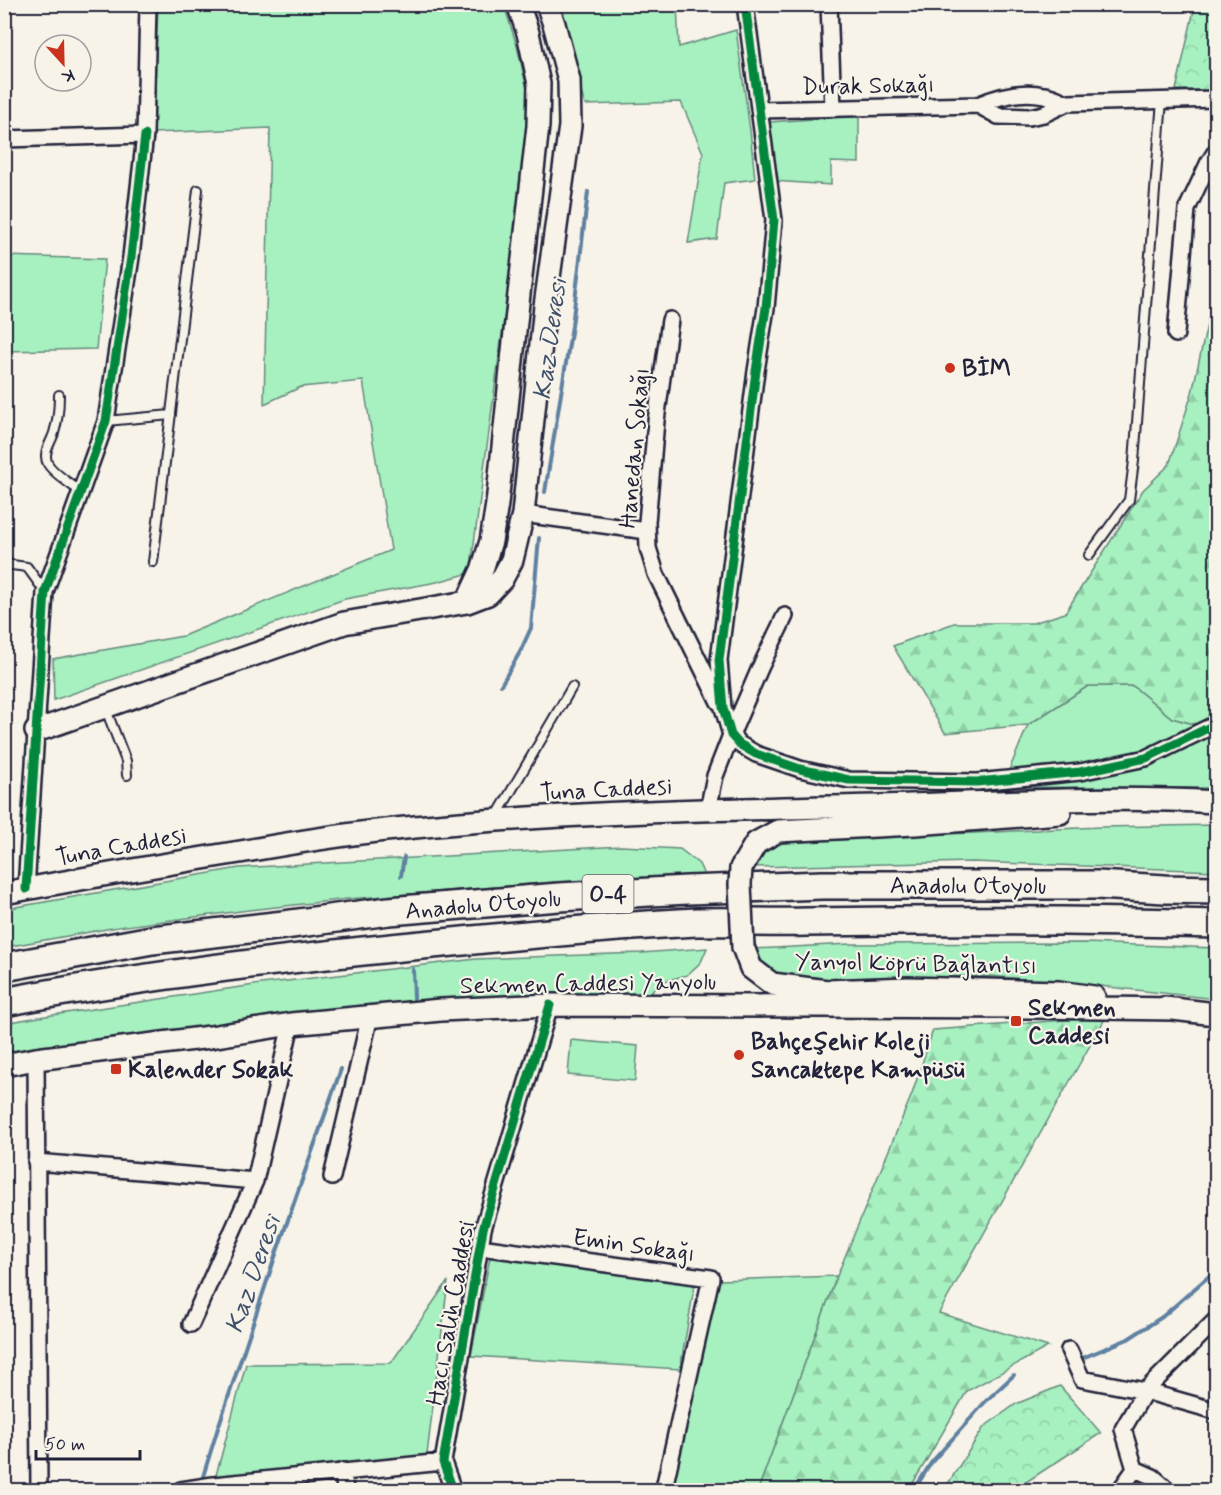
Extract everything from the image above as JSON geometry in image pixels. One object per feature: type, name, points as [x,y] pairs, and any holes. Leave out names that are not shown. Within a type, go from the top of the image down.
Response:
[{"type":"highway","name":"Anadolu Otoyolu","points":[[4,967],[152,940],[389,911],[559,897],[822,885],[1097,885],[1216,890]]},
{"type":"highway","name":"Anadolu Otoyolu","points":[[4,1002],[257,962],[602,928],[701,922],[906,920],[1216,924]]},
{"type":"main road","points":[[467,602],[482,570],[491,541],[538,126],[539,84],[528,33],[518,4]]},
{"type":"main road","points":[[36,731],[344,623],[467,602],[488,594],[502,579],[512,560],[523,514],[545,306],[570,126],[569,80],[547,4]]},
{"type":"main road","name":"Tuna Caddesi","points":[[4,893],[113,872],[341,835],[415,826],[708,810],[966,804],[1065,799],[1169,799],[1216,803]]},
{"type":"main road","name":"Yanyol Köprü Bağlantısı","points":[[1176,1009],[1059,992],[908,988],[827,990],[772,984],[751,968],[743,947],[741,868],[756,843],[778,831],[1216,803]]},
{"type":"main road","name":"Sekmen Caddesi Yanyolu","points":[[4,1065],[291,1024],[441,1010],[550,1005],[1176,1009]]},
{"type":"main road","points":[[1176,1009],[1216,1014]]},
{"type":"street","points":[[26,889],[45,592],[106,421],[145,135],[148,4]]},
{"type":"street","points":[[745,4],[774,220],[765,308],[719,660],[723,708],[731,735],[739,744],[756,754],[800,769],[849,780],[977,782],[1080,772],[1146,758],[1216,724]]},
{"type":"street","points":[[829,4],[833,108]]},
{"type":"street","name":"Durak Sokağı","points":[[759,110],[978,105],[998,97],[1022,93],[1045,95],[1067,103],[1216,99]]},
{"type":"street","name":"Durak Sokağı","points":[[978,105],[998,116],[1029,117],[1044,114],[1067,103]]},
{"type":"street","points":[[4,139],[145,135]]},
{"type":"street","points":[[1176,334],[1186,209],[1216,151]]},
{"type":"street","name":"Hanedan Sokağı","points":[[670,320],[656,421],[647,522],[648,548],[656,574],[723,708]]},
{"type":"street","points":[[523,514],[647,531]]},
{"type":"street","points":[[708,810],[716,776],[731,735],[785,615]]},
{"type":"street","name":"Hacı Salih Caddesi","points":[[453,1491],[443,1462],[483,1229],[550,1005]]},
{"type":"street","points":[[332,1176],[370,1016]]},
{"type":"street","points":[[191,1324],[255,1181],[291,1024]]},
{"type":"street","points":[[36,1059],[39,1491]]},
{"type":"street","points":[[36,1162],[255,1181]]},
{"type":"street","name":"Emin Sokağı","points":[[480,1247],[711,1278],[664,1488]]},
{"type":"street","points":[[1168,1491],[1153,1477],[1135,1469],[1123,1429],[1145,1391],[1216,1320]]},
{"type":"street","points":[[1069,1350],[1082,1379],[1145,1391],[1216,1411]]},
{"type":"street","points":[[186,1490],[443,1462]]},
{"type":"street","points":[[1120,1491],[1135,1469]]},
{"type":"street","points":[[343,1472],[345,1491]]},
{"type":"lane","points":[[1089,555],[1128,500],[1134,461],[1162,100]]},
{"type":"lane","points":[[153,562],[198,190]]},
{"type":"lane","points":[[59,395],[54,434],[46,456],[56,474],[81,492]]},
{"type":"lane","points":[[106,421],[171,415]]},
{"type":"lane","points":[[4,564],[27,567],[45,592]]},
{"type":"lane","points":[[494,821],[572,687]]},
{"type":"lane","points":[[105,706],[126,761],[127,775]]},
{"type":"green space","points":[[158,5],[504,5],[517,46],[529,98],[525,163],[470,573],[437,582],[345,599],[54,700],[53,659],[183,636],[391,550],[363,381],[301,387],[264,404],[270,128],[153,133]]},
{"type":"green space","points":[[555,5],[677,5],[679,47],[736,30],[755,179],[724,183],[717,239],[688,243],[703,153],[681,102],[585,105]]},
{"type":"green space","points":[[1195,5],[1216,5],[1216,90],[1176,90]]},
{"type":"green space","points":[[859,116],[859,163],[831,162],[831,185],[774,181],[769,122]]},
{"type":"green space","points":[[5,256],[105,259],[96,349],[5,351]]},
{"type":"green space","points":[[1216,284],[1216,730],[1172,718],[1133,686],[1088,686],[1028,725],[945,733],[893,646],[954,623],[1033,623],[1065,613],[1143,490],[1169,465],[1192,393]]},
{"type":"green space","points":[[1088,686],[1133,686],[1172,718],[1216,730],[1216,788],[1002,787],[1028,725]]},
{"type":"green space","points":[[1216,825],[1216,871],[973,862],[751,867],[768,848],[785,839]]},
{"type":"green space","points":[[621,846],[680,849],[699,864],[705,877],[558,882],[348,899],[118,927],[5,947],[5,909],[239,868]]},
{"type":"green space","points":[[1085,943],[1216,948],[1216,999],[989,976],[799,979],[770,973],[758,960],[753,949],[850,944]]},
{"type":"green space","points":[[707,948],[701,962],[687,975],[658,983],[646,1001],[5,1056],[5,1023],[39,1017],[261,984],[476,959],[641,953]]},
{"type":"green space","points":[[1106,1017],[939,1313],[1048,1347],[967,1391],[909,1490],[758,1490],[837,1276],[912,1094],[933,1030]]},
{"type":"green space","points":[[571,1040],[638,1046],[635,1081],[568,1075]]},
{"type":"green space","points":[[490,1257],[695,1283],[680,1369],[471,1356]]},
{"type":"green space","points":[[837,1276],[758,1490],[672,1490],[719,1280]]},
{"type":"green space","points":[[448,1281],[426,1463],[215,1479],[246,1364],[391,1363]]},
{"type":"green space","points":[[1060,1386],[1101,1433],[1014,1490],[944,1490],[984,1427],[1016,1404]]},
{"type":"waterway","name":"Kaz Deresi","points":[[530,4],[538,27]]},
{"type":"waterway","name":"Kaz Deresi","points":[[545,492],[572,326],[588,192]]},
{"type":"waterway","name":"Kaz Deresi","points":[[501,685],[531,628],[539,538]]},
{"type":"waterway","name":"Kaz Deresi","points":[[401,876],[404,857]]},
{"type":"waterway","name":"Kaz Deresi","points":[[413,969],[414,998]]},
{"type":"waterway","name":"Kaz Deresi","points":[[201,1483],[276,1254],[341,1069]]},
{"type":"waterway","points":[[1080,1359],[1128,1339],[1162,1317],[1216,1270]]},
{"type":"waterway","points":[[914,1490],[931,1463],[985,1402],[1014,1375]]},
{"type":"cycle path","points":[[745,4],[774,220],[766,308],[719,660],[723,708],[731,735],[739,744],[756,754],[800,769],[849,780],[977,782],[1080,772],[1146,758],[1216,724]]},
{"type":"cycle path","points":[[26,889],[45,592],[106,421],[131,257],[145,135]]},
{"type":"cycle path","points":[[453,1490],[443,1462],[483,1229],[550,1005]]},
{"type":"place","name":"BİM","points":[[950,368]]},
{"type":"place","name":"Sekmen Caddesi","points":[[1016,1021]]},
{"type":"place","name":"Bahçeşehir Koleji Sancaktepe Kampüsü","points":[[739,1055]]},
{"type":"place","name":"Kalender Sokak","points":[[116,1069]]}]
